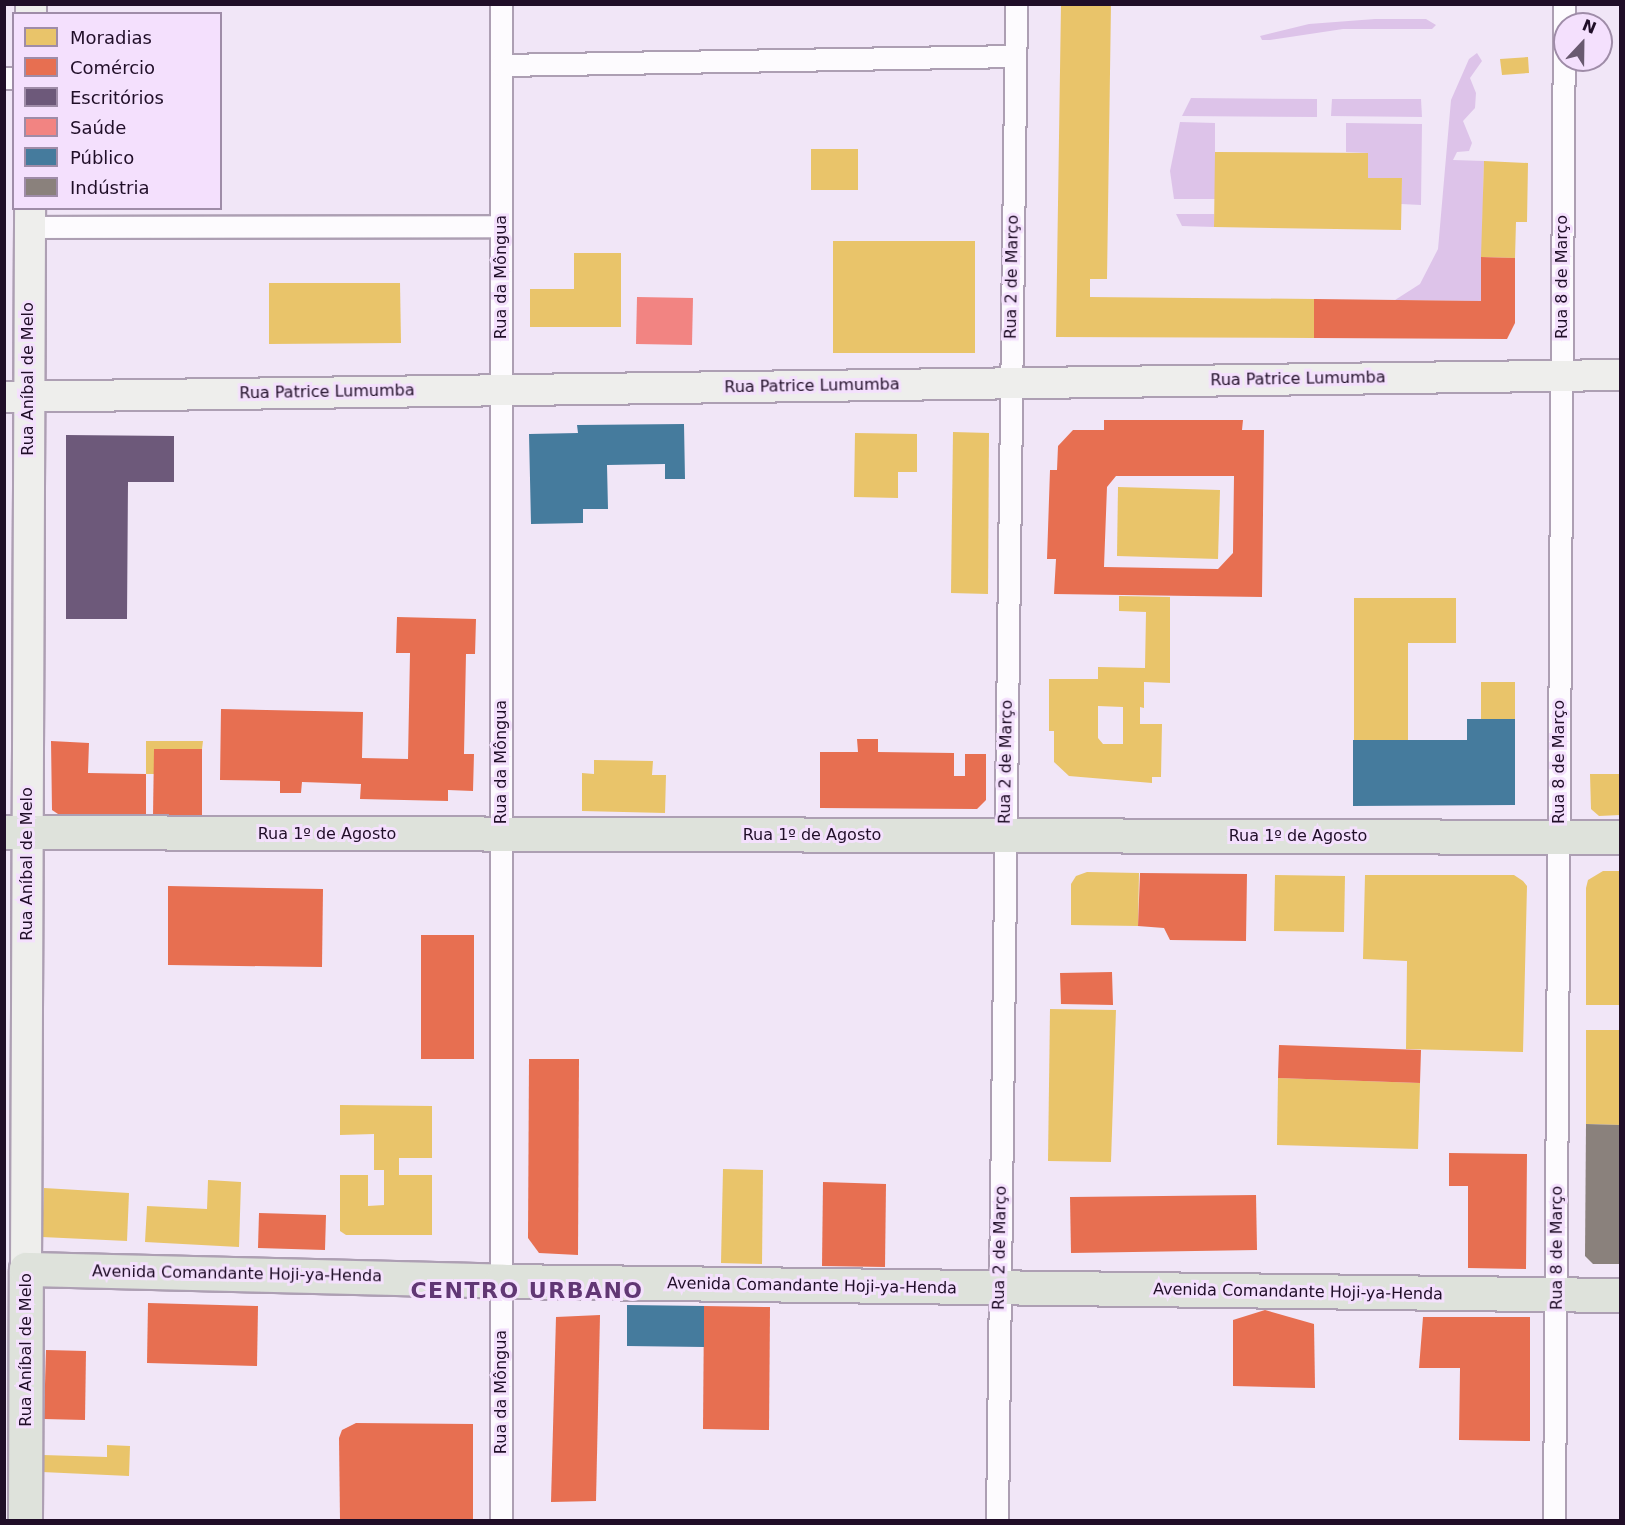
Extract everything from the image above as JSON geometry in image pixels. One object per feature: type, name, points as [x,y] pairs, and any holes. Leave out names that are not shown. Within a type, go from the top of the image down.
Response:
[{"type":"main road","name":"Rua 1º de Agosto","points":[[16,833],[1620,837]]},
{"type":"main road","name":"Avenida Comandante Hoji-ya-Henda","points":[[15,1269],[501,1281],[1620,1295]]},
{"type":"main road","name":"Rua Aníbal de Melo","points":[[15,1269],[25,1521]]},
{"type":"street","name":"Rua da Môngua","points":[[501,4],[501,1521]]},
{"type":"street","name":"Rua 2 de Março","points":[[997,1521],[1016,4]]},
{"type":"street","name":"Rua 8 de Março","points":[[1554,1521],[1564,4]]},
{"type":"street","points":[[501,65],[1015,56]]},
{"type":"street","points":[[30,218],[501,226]]},
{"type":"street","name":"Rua Aníbal de Melo","points":[[15,1269],[16,397],[30,218]]},
{"type":"street","name":"Rua Patrice Lumumba","points":[[16,397],[1620,375]]},
{"type":"shaded area","points":[[1375,19],[1426,19],[1436,25],[1432,29],[1343,29],[1270,40],[1262,40],[1260,36],[1309,24]]},
{"type":"shaded area","points":[[1477,53],[1482,61],[1470,78],[1476,93],[1475,108],[1463,121],[1472,143],[1469,151],[1457,152],[1453,160],[1484,161],[1481,301],[1395,300],[1420,284],[1438,249],[1451,100],[1469,59]]},
{"type":"shaded area","points":[[1191,98],[1317,99],[1317,117],[1182,116]]},
{"type":"shaded area","points":[[1332,99],[1421,99],[1422,117],[1331,116]]},
{"type":"shaded area","points":[[1180,122],[1215,123],[1215,199],[1174,199],[1170,171]]},
{"type":"shaded area","points":[[1346,123],[1422,124],[1421,205],[1401,204],[1402,178],[1368,178],[1368,153],[1346,152]]},
{"type":"shaded area","points":[[1176,214],[1214,214],[1214,227],[1182,226]]},
{"type":"building: Moradias","points":[[1061,4],[1111,4],[1107,279],[1090,279],[1090,297],[1314,299],[1314,338],[1056,337]]},
{"type":"building: Moradias","points":[[1528,57],[1529,73],[1502,75],[1500,59]]},
{"type":"building: Moradias","points":[[811,149],[858,149],[858,190],[811,190]]},
{"type":"building: Moradias","points":[[1215,152],[1368,153],[1368,178],[1402,178],[1401,230],[1214,227]]},
{"type":"building: Moradias","points":[[1484,161],[1528,163],[1527,222],[1516,222],[1515,258],[1481,257]]},
{"type":"building: Moradias","points":[[833,241],[975,241],[975,353],[833,353]]},
{"type":"building: Moradias","points":[[574,253],[621,253],[621,327],[530,327],[530,289],[574,289]]},
{"type":"building: Moradias","points":[[269,283],[400,283],[401,343],[269,344]]},
{"type":"building: Moradias","points":[[953,432],[989,433],[988,594],[951,593]]},
{"type":"building: Moradias","points":[[855,433],[917,434],[917,472],[898,472],[898,498],[854,497]]},
{"type":"building: Moradias","points":[[1118,487],[1220,490],[1218,559],[1117,556]]},
{"type":"building: Moradias","points":[[1119,596],[1170,597],[1170,683],[1144,682],[1144,708],[1140,707],[1140,724],[1162,724],[1161,777],[1152,777],[1152,783],[1069,776],[1054,762],[1054,731],[1049,731],[1049,679],[1098,679],[1098,667],[1145,668],[1146,612],[1119,611]],"holes":[[[1098,706],[1123,707],[1123,744],[1103,744],[1098,738]]]},
{"type":"building: Moradias","points":[[1354,598],[1456,598],[1456,643],[1408,643],[1408,740],[1354,740]]},
{"type":"building: Moradias","points":[[1481,682],[1515,682],[1515,719],[1481,719]]},
{"type":"building: Moradias","points":[[146,741],[203,741],[202,749],[154,749],[154,774],[146,774]]},
{"type":"building: Moradias","points":[[594,760],[653,761],[652,775],[666,775],[665,813],[582,811],[582,773],[594,774]]},
{"type":"building: Moradias","points":[[1590,774],[1620,774],[1620,815],[1599,816],[1591,809]]},
{"type":"building: Moradias","points":[[1603,871],[1620,871],[1620,1005],[1586,1005],[1586,888],[1588,880]]},
{"type":"building: Moradias","points":[[1087,872],[1139,873],[1138,926],[1071,925],[1071,884],[1076,876]]},
{"type":"building: Moradias","points":[[1275,875],[1345,876],[1344,932],[1274,931]]},
{"type":"building: Moradias","points":[[1365,875],[1514,875],[1523,881],[1527,886],[1523,1052],[1406,1049],[1407,961],[1363,959]]},
{"type":"building: Moradias","points":[[1050,1009],[1116,1010],[1111,1162],[1048,1161]]},
{"type":"building: Moradias","points":[[1586,1030],[1620,1030],[1620,1125],[1586,1124]]},
{"type":"building: Moradias","points":[[1278,1078],[1420,1083],[1418,1149],[1277,1145]]},
{"type":"building: Moradias","points":[[340,1105],[432,1106],[432,1158],[399,1158],[399,1175],[432,1175],[432,1235],[346,1235],[340,1231],[340,1175],[368,1175],[368,1206],[384,1205],[384,1170],[374,1170],[374,1134],[340,1135]]},
{"type":"building: Moradias","points":[[723,1169],[763,1170],[762,1264],[721,1263]]},
{"type":"building: Moradias","points":[[208,1180],[241,1182],[239,1247],[145,1242],[147,1206],[207,1209]]},
{"type":"building: Moradias","points":[[44,1188],[129,1193],[127,1241],[42,1237]]},
{"type":"building: Moradias","points":[[107,1445],[130,1446],[129,1476],[42,1472],[43,1455],[107,1457]]},
{"type":"building: Comércio","points":[[1481,257],[1515,258],[1515,323],[1507,339],[1314,338],[1314,299],[1481,301]]},
{"type":"building: Comércio","points":[[1104,420],[1243,420],[1242,430],[1264,430],[1262,597],[1054,594],[1056,559],[1047,559],[1050,470],[1057,470],[1058,446],[1073,430],[1104,430]],"holes":[[[1116,476],[1234,476],[1233,553],[1218,569],[1104,567],[1107,487]]]},
{"type":"building: Comércio","points":[[397,617],[476,619],[475,654],[466,654],[464,754],[474,754],[473,791],[448,790],[448,801],[360,799],[361,784],[302,782],[301,793],[280,793],[280,781],[220,780],[221,709],[363,712],[362,758],[408,759],[410,653],[396,653]]},
{"type":"building: Comércio","points":[[857,739],[878,739],[878,752],[954,753],[954,776],[965,776],[965,754],[986,754],[986,800],[977,809],[820,808],[820,752],[858,752]]},
{"type":"building: Comércio","points":[[51,741],[89,743],[88,773],[146,774],[146,816],[58,814],[52,810]]},
{"type":"building: Comércio","points":[[154,749],[202,749],[202,817],[153,816]]},
{"type":"building: Comércio","points":[[1140,873],[1247,874],[1246,941],[1170,940],[1164,928],[1138,926]]},
{"type":"building: Comércio","points":[[168,886],[323,889],[322,967],[168,965]]},
{"type":"building: Comércio","points":[[421,935],[474,935],[474,1059],[421,1059]]},
{"type":"building: Comércio","points":[[1112,972],[1113,1005],[1061,1004],[1060,973]]},
{"type":"building: Comércio","points":[[1279,1045],[1421,1050],[1420,1083],[1278,1078]]},
{"type":"building: Comércio","points":[[529,1059],[579,1059],[578,1255],[539,1253],[528,1238]]},
{"type":"building: Comércio","points":[[1449,1153],[1527,1154],[1526,1269],[1468,1268],[1468,1186],[1449,1186]]},
{"type":"building: Comércio","points":[[823,1182],[886,1184],[885,1267],[822,1266]]},
{"type":"building: Comércio","points":[[1256,1195],[1257,1250],[1071,1253],[1070,1197]]},
{"type":"building: Comércio","points":[[259,1213],[326,1215],[325,1250],[258,1248]]},
{"type":"building: Comércio","points":[[148,1303],[258,1306],[257,1366],[147,1363]]},
{"type":"building: Comércio","points":[[704,1306],[770,1307],[769,1430],[703,1429]]},
{"type":"building: Comércio","points":[[1265,1310],[1314,1324],[1315,1388],[1233,1386],[1233,1320]]},
{"type":"building: Comércio","points":[[600,1315],[596,1501],[551,1502],[556,1317]]},
{"type":"building: Comércio","points":[[1423,1317],[1530,1317],[1530,1441],[1459,1440],[1460,1368],[1419,1368]]},
{"type":"building: Comércio","points":[[46,1350],[86,1351],[85,1420],[44,1419]]},
{"type":"building: Comércio","points":[[356,1423],[473,1424],[473,1520],[340,1520],[339,1438],[342,1430]]},
{"type":"building: Escritórios","points":[[66,435],[174,436],[174,482],[128,482],[127,619],[66,619]]},
{"type":"building: Saúde","points":[[637,297],[693,298],[692,345],[636,344]]},
{"type":"building: Público","points":[[684,424],[685,479],[665,479],[665,464],[607,465],[608,509],[583,509],[583,523],[531,524],[529,434],[578,433],[577,425]]},
{"type":"building: Público","points":[[1467,719],[1515,719],[1515,805],[1353,806],[1353,740],[1467,740]]},
{"type":"building: Público","points":[[627,1305],[704,1306],[704,1347],[627,1346]]},
{"type":"building: Indústria","points":[[1586,1124],[1620,1125],[1620,1264],[1593,1264],[1585,1256]]},
{"type":"district","name":"CENTRO URBANO","points":[[527,1291]]}]
